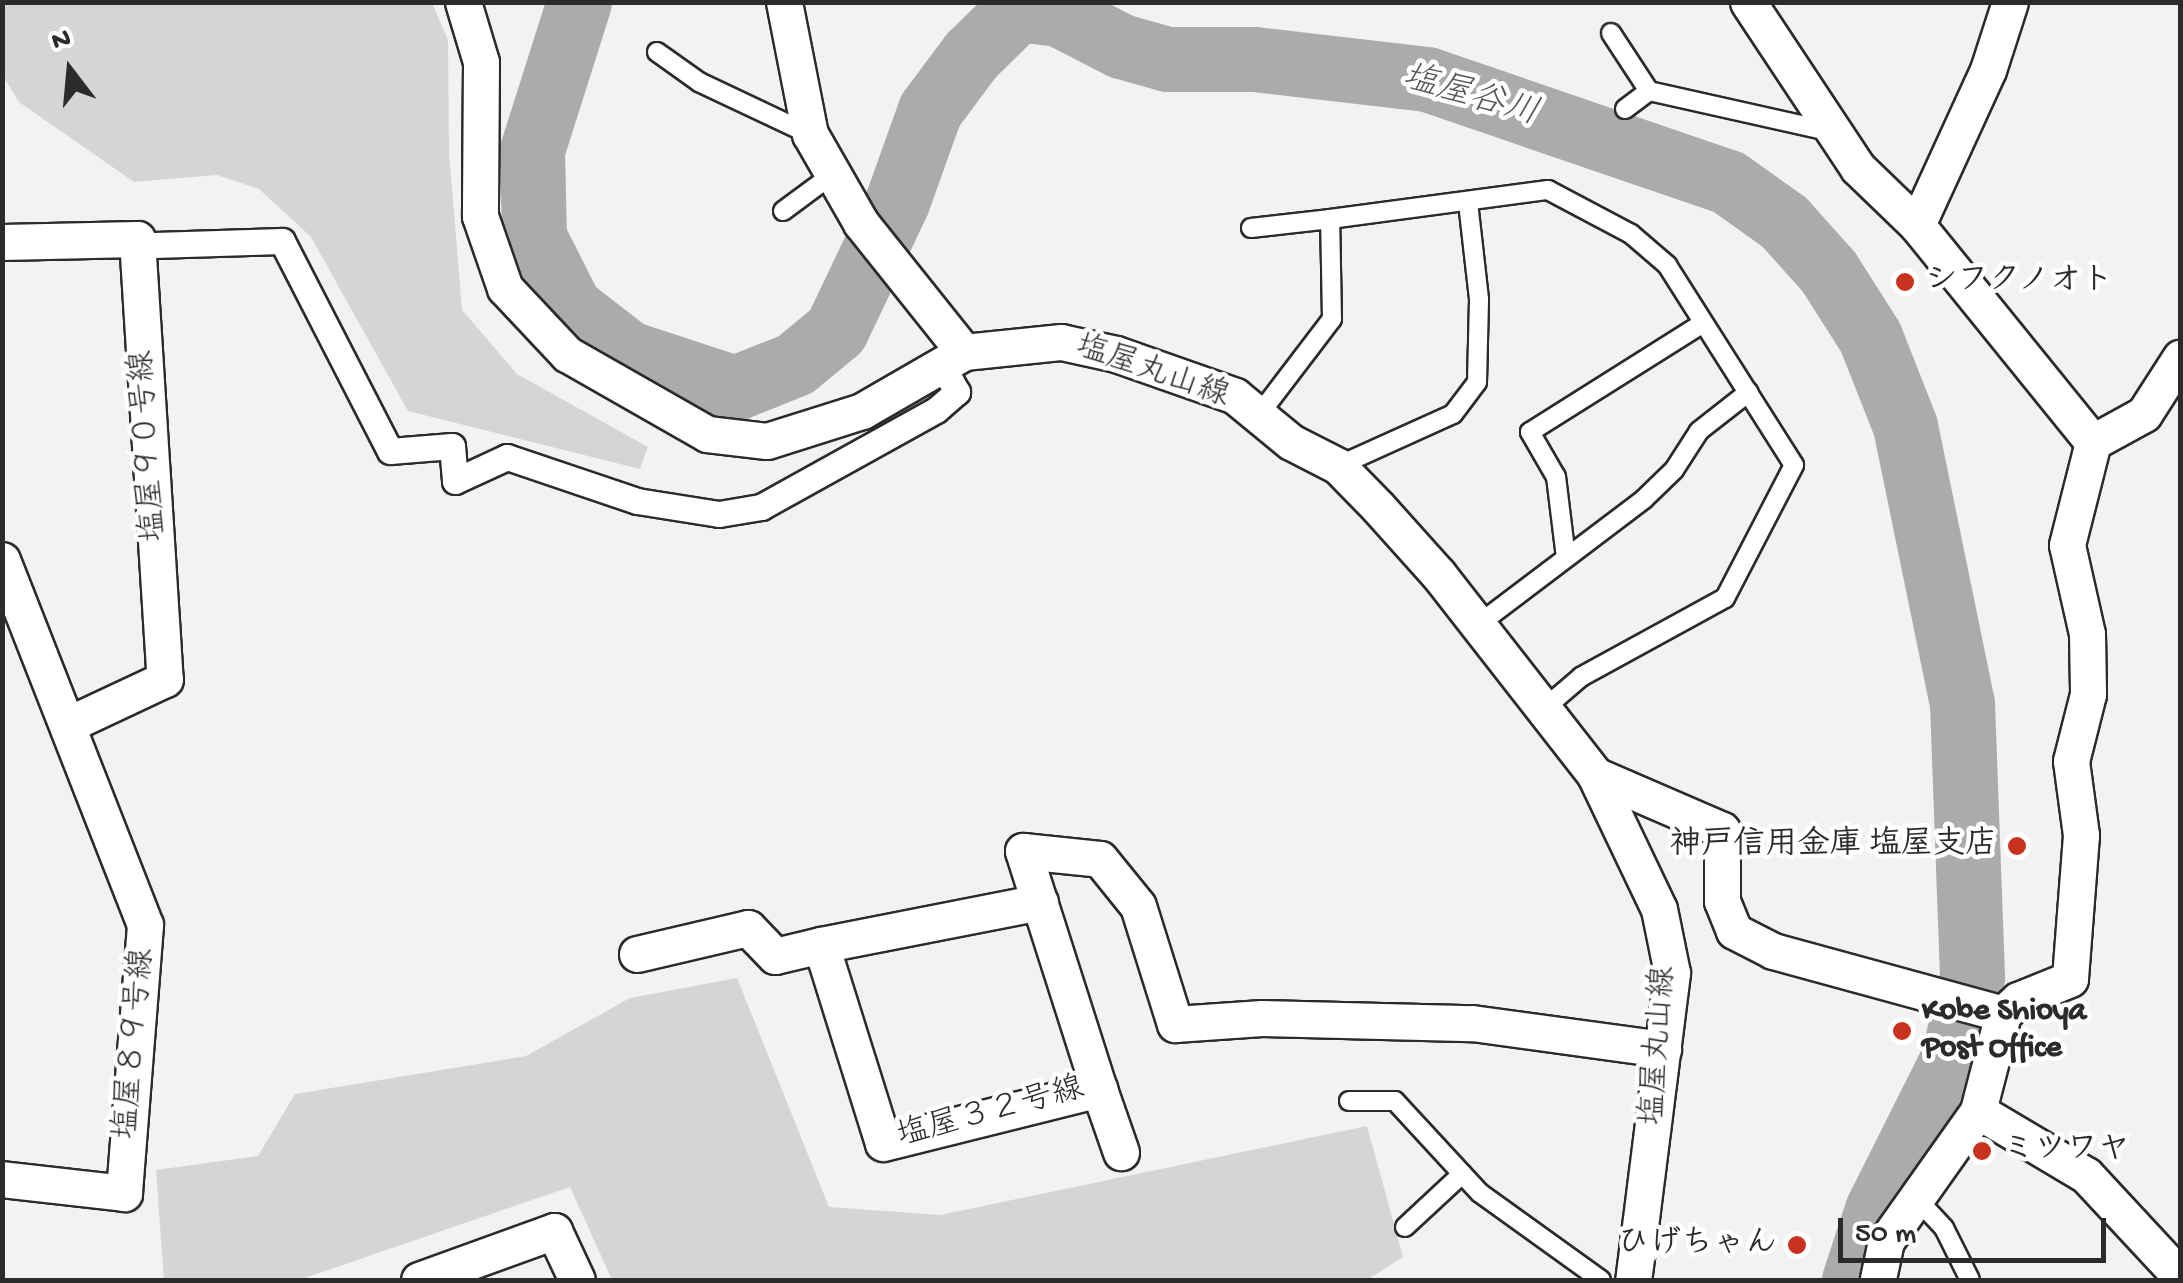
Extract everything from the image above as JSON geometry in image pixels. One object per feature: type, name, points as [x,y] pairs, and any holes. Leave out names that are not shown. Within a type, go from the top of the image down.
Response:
[{"type":"street","name":"塩屋丸山線","points":[[463,2],[481,62],[480,216],[505,288],[567,354],[707,434],[767,442],[862,411],[953,359],[1061,342],[1116,354],[1235,396],[1258,416],[1338,466],[1479,624],[1546,707],[1595,775],[1660,909],[1672,973],[1633,1280]]},
{"type":"street","points":[[154,245],[282,241],[390,451],[452,446],[455,481],[507,458],[637,501],[719,514],[761,507],[936,410],[957,392],[953,359],[892,254],[861,223],[810,134],[784,2]]},
{"type":"street","points":[[1748,2],[1858,168],[1918,225],[2094,442]]},
{"type":"street","points":[[1918,225],[1988,70],[2010,2]]},
{"type":"street","name":"塩屋９０号線","points":[[2,242],[137,240],[165,679],[67,724]]},
{"type":"street","points":[[1595,775],[1722,830],[1722,901],[1734,931],[1773,952],[1996,1012],[2070,979],[2081,836],[2071,762],[2088,694],[2087,649],[2066,545],[2094,442],[2144,414],[2180,358]]},
{"type":"street","name":"塩屋８９号線","points":[[2,560],[146,925],[124,1193],[2,1178]]},
{"type":"street","name":"塩屋３２号線","points":[[820,944],[883,1143],[1099,1089],[1024,851],[1100,859],[1138,906],[1175,1024],[1262,1018],[1472,1023],[1664,1049]]},
{"type":"street","points":[[637,954],[748,928],[775,956],[1040,902]]},
{"type":"street","points":[[1878,1280],[1886,1241],[1978,1112],[1996,1012]]},
{"type":"street","points":[[1099,1089],[1122,1152]]},
{"type":"street","points":[[1978,1112],[2086,1175],[2176,1277]]},
{"type":"street","points":[[419,1280],[554,1232],[577,1280]]},
{"type":"lane","points":[[1611,33],[1650,90],[1834,132]]},
{"type":"lane","points":[[657,52],[700,82],[810,134]]},
{"type":"lane","points":[[1625,109],[1650,90]]},
{"type":"lane","points":[[783,211],[833,174]]},
{"type":"lane","points":[[1250,228],[1548,190],[1631,234],[1666,265],[1794,465],[1725,598],[1581,677],[1546,707]]},
{"type":"lane","points":[[1338,466],[1453,414],[1478,382],[1479,299],[1468,202]]},
{"type":"lane","points":[[1258,416],[1332,319],[1330,219]]},
{"type":"lane","points":[[1566,558],[1556,477],[1530,432],[1703,322]]},
{"type":"lane","points":[[1479,624],[1644,499],[1674,470],[1699,430],[1748,392]]},
{"type":"lane","points":[[1349,1101],[1395,1101],[1462,1174],[1562,1257],[1601,1280]]},
{"type":"lane","points":[[1406,1227],[1462,1174]]},
{"type":"lane","points":[[1916,1198],[1944,1228],[1970,1280]]},
{"type":"shaded area","points":[[3,2],[432,3],[448,40],[449,153],[462,310],[517,374],[648,447],[640,469],[408,411],[311,237],[259,189],[217,175],[134,182],[19,102],[3,76]]},
{"type":"shaded area","points":[[737,978],[829,1207],[940,1215],[1367,1126],[1403,1257],[1367,1280],[612,1280],[570,1187],[299,1280],[164,1280],[156,1170],[258,1156],[295,1094],[526,1056],[630,998]]},
{"type":"waterway","name":"塩屋谷川","points":[[579,2],[532,150],[534,237],[570,308],[628,353],[735,388],[795,364],[836,330],[897,202],[930,110],[971,55],[1018,9],[1059,14],[1121,46],[1167,59],[1254,59],[1427,79],[1728,182],[1784,222],[1828,271],[1870,337],[1905,426],[1962,703],[1972,977],[1953,1058],[1877,1210],[1854,1280]]},
{"type":"place","name":"シフクノオト","points":[[1905,282]]},
{"type":"place","name":"神戸信用金庫 塩屋支店","points":[[2017,846]]},
{"type":"place","name":"Kobe Shioya Post Office","points":[[1902,1031]]},
{"type":"place","name":"ミツワヤ","points":[[1982,1151]]},
{"type":"place","name":"ひげちゃん","points":[[1797,1245]]}]
